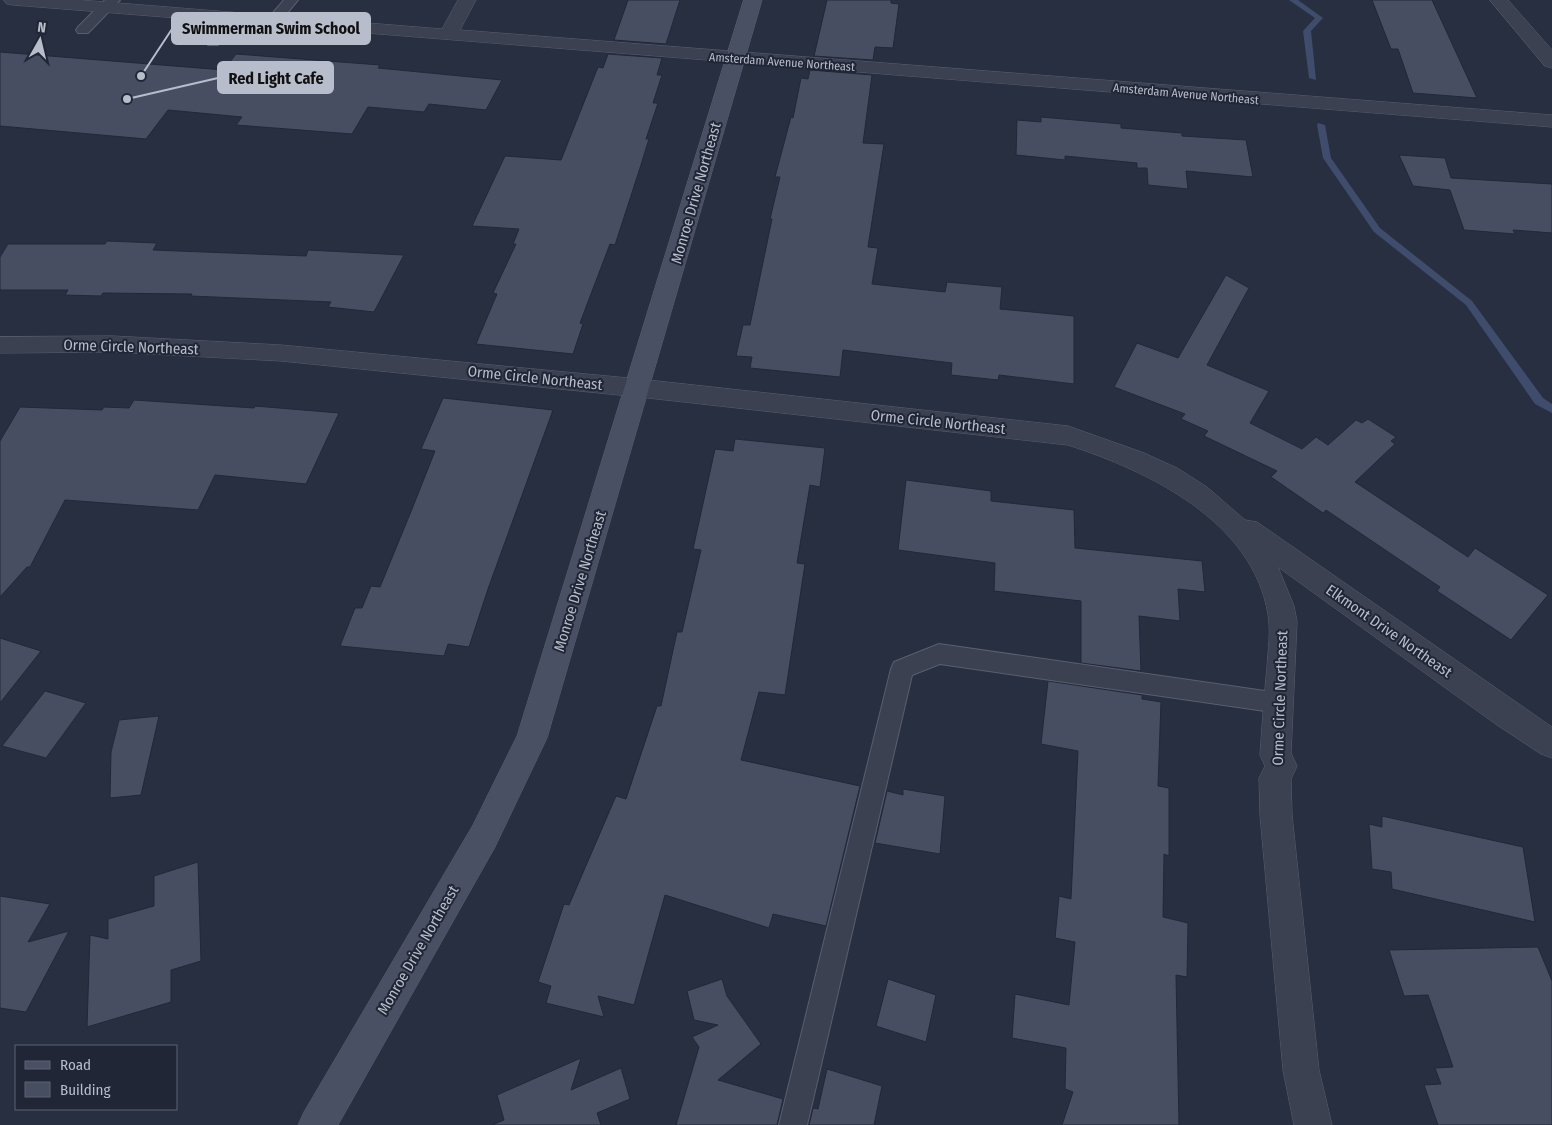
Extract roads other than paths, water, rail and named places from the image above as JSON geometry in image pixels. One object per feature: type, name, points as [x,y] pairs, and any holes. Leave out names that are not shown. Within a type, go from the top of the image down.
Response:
[{"type":"main road","name":"Monroe Drive Northeast","points":[[317,1125],[484,836],[532,738],[639,388],[753,0]]},
{"type":"street","name":"Amsterdam Avenue Northeast","points":[[13,0],[108,4],[273,21],[1552,121]]},
{"type":"street","points":[[448,35],[467,0]]},
{"type":"street","points":[[1499,0],[1552,62]]},
{"type":"street","points":[[1510,118],[1546,107],[1552,102]]},
{"type":"street","points":[[1510,118],[1552,134]]},
{"type":"street","name":"Orme Circle Northeast","points":[[0,345],[113,344],[281,353],[639,388],[1068,436],[1112,448],[1146,463],[1180,482],[1228,516],[1264,566],[1280,607],[1283,636],[1276,754],[1281,766],[1275,778],[1276,815],[1302,1070],[1313,1125]]},
{"type":"street","name":"Elkmont Drive Northeast","points":[[1228,516],[1508,715],[1552,744]]},
{"type":"lane","points":[[273,21],[291,0]]},
{"type":"lane","points":[[83,30],[108,4]]},
{"type":"lane","points":[[213,42],[236,18]]},
{"type":"lane","points":[[793,1125],[902,669],[939,654],[1279,703]]},
{"type":"waterway","points":[[1293,0],[1319,18],[1307,31],[1313,78]]},
{"type":"waterway","points":[[1321,125],[1327,158],[1377,230],[1469,303],[1539,401],[1552,409]]},
{"type":"place","name":"Swimmerman Swim School","points":[[141,76]]},
{"type":"place","name":"Red Light Cafe","points":[[127,99]]}]
